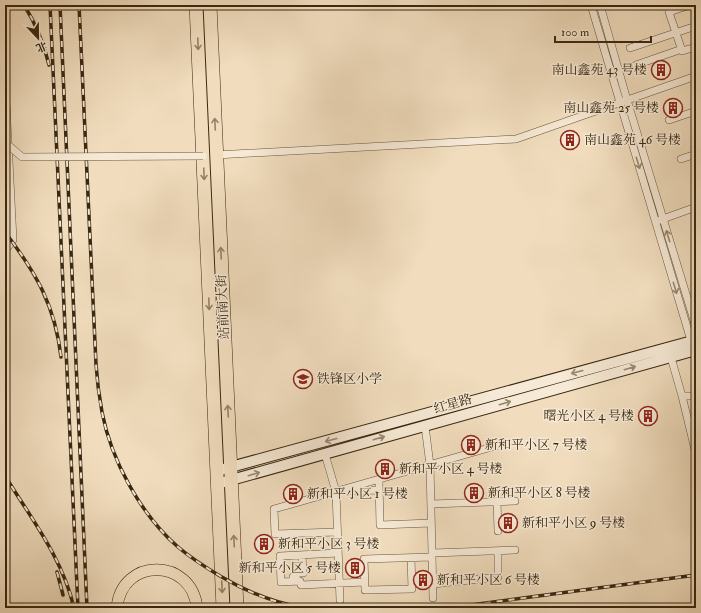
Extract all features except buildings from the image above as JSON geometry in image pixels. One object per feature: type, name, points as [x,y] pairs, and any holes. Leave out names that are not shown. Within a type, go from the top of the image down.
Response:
[{"type":"highway","name":"站前南大街","points":[[196,5],[222,608]]},
{"type":"highway","name":"站前南大街","points":[[210,5],[237,608]]},
{"type":"main road","points":[[117,608],[121,592],[126,584],[140,573],[149,570],[167,570],[175,573],[188,584],[193,591],[197,608]]},
{"type":"street","points":[[591,5],[663,219],[696,327]]},
{"type":"street","points":[[600,5],[623,101],[655,222],[694,345]]},
{"type":"street","points":[[682,49],[669,8],[690,5]]},
{"type":"street","points":[[630,48],[696,26]]},
{"type":"street","points":[[636,65],[682,49],[682,51],[696,47]]},
{"type":"street","points":[[216,155],[516,139],[696,76]]},
{"type":"street","points":[[5,83],[13,240],[5,251]]},
{"type":"street","points":[[669,120],[696,112]]},
{"type":"street","points":[[8,145],[22,157],[203,156]]},
{"type":"street","points":[[680,159],[696,154]]},
{"type":"street","points":[[655,222],[696,208]]},
{"type":"street","name":"红星路","points":[[216,478],[694,345]]},
{"type":"street","points":[[669,352],[682,396],[696,454]]},
{"type":"street","name":"红星路","points":[[231,474],[325,454],[425,426],[669,352]]},
{"type":"street","points":[[682,396],[696,396]]},
{"type":"street","points":[[425,426],[430,465],[433,598]]},
{"type":"street","points":[[337,532],[275,534],[274,509],[506,443]]},
{"type":"street","points":[[325,454],[336,492],[340,600]]},
{"type":"street","points":[[379,480],[380,525],[431,523]]},
{"type":"street","points":[[336,492],[379,490]]},
{"type":"street","points":[[430,504],[515,501]]},
{"type":"street","points":[[497,502],[498,531]]},
{"type":"street","points":[[411,558],[412,588],[365,590],[364,559],[411,558],[432,555],[515,550]]},
{"type":"street","points":[[433,584],[498,577],[498,551]]},
{"type":"street","points":[[338,553],[280,556],[281,582],[300,581],[301,585],[365,582]]},
{"type":"street","points":[[293,581],[293,577],[296,577],[296,573],[303,573],[302,555]]},
{"type":"street","points":[[5,558],[5,563]]},
{"type":"railway","points":[[24,5],[39,34],[49,65]]},
{"type":"railway","points":[[50,5],[78,608]]},
{"type":"railway","points":[[60,5],[87,608]]},
{"type":"railway","points":[[79,5],[96,370],[102,412],[112,449],[140,503],[164,534],[178,547],[204,566],[240,587],[272,600],[305,608]]},
{"type":"railway","points":[[5,232],[35,276],[49,305],[58,338],[61,357]]},
{"type":"railway","points":[[5,476],[45,539],[54,556],[69,590],[74,608]]},
{"type":"railway","points":[[57,572],[63,595]]},
{"type":"railway","points":[[437,608],[471,605],[696,575]]},
{"type":"place","name":"南山鑫苑 43 号楼","points":[[661,70]]},
{"type":"place","name":"南山鑫苑 25 号楼","points":[[673,108]]},
{"type":"place","name":"南山鑫苑 46 号楼","points":[[570,140]]},
{"type":"place","name":"铁锋区小学","points":[[303,379]]},
{"type":"place","name":"曙光小区 4 号楼","points":[[648,416]]},
{"type":"place","name":"新和平小区 7 号楼","points":[[471,445]]},
{"type":"place","name":"新和平小区 4 号楼","points":[[385,469]]},
{"type":"place","name":"新和平小区 8 号楼","points":[[474,493]]},
{"type":"place","name":"新和平小区 1 号楼","points":[[293,494]]},
{"type":"place","name":"新和平小区 9 号楼","points":[[508,523]]},
{"type":"place","name":"新和平小区 3 号楼","points":[[264,544]]},
{"type":"place","name":"新和平小区 5 号楼","points":[[355,568]]},
{"type":"place","name":"新和平小区 6 号楼","points":[[423,580]]}]
